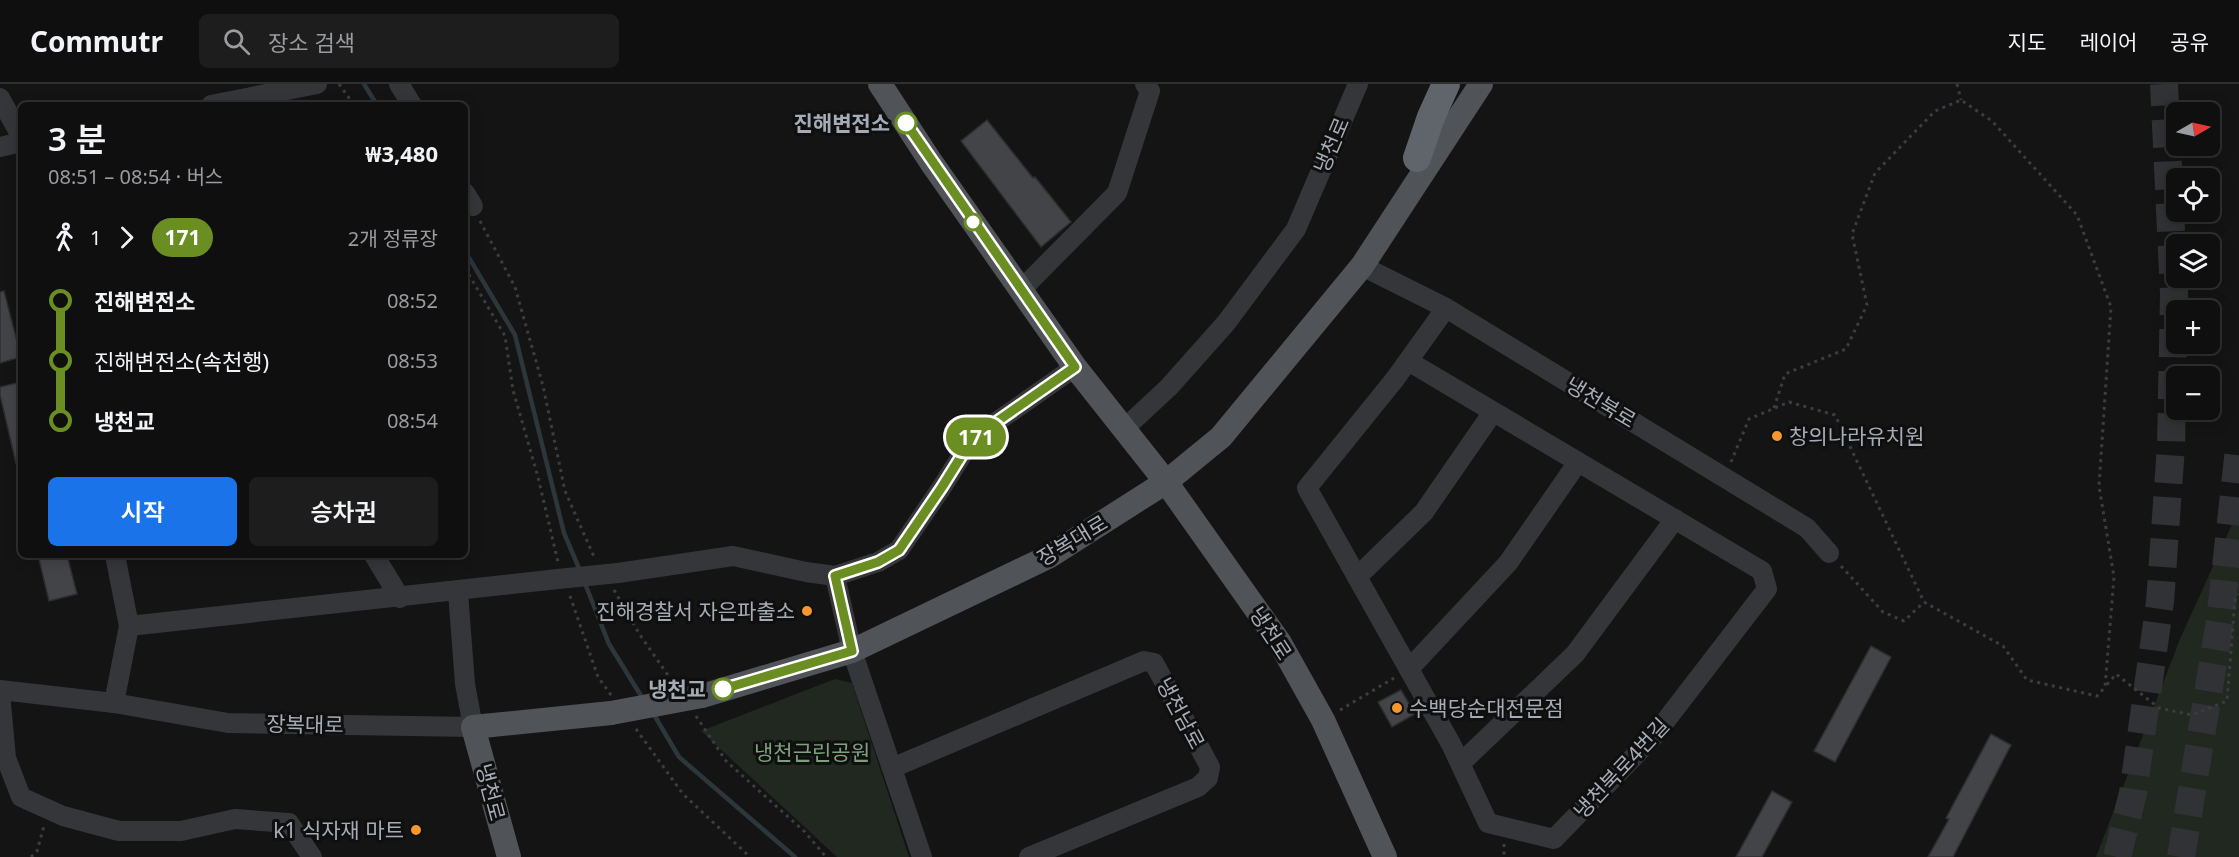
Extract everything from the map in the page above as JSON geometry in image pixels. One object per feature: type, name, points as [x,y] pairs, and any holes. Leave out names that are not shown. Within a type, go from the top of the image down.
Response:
[{"type":"highway","points":[[1417,158],[1431,117],[1446,84]]},
{"type":"main road","name":"냉천로","points":[[880,84],[931,162],[1075,367],[1166,482],[1280,643],[1323,720],[1385,857]]},
{"type":"main road","points":[[1362,266],[1455,84]]},
{"type":"main road","points":[[1362,266],[1481,84]]},
{"type":"main road","name":"장복대로","points":[[473,727],[620,713],[702,696],[852,651],[1048,557],[1166,482],[1221,437],[1362,266]]},
{"type":"main road","name":"냉천로","points":[[473,727],[509,857]]},
{"type":"street","points":[[227,102],[317,84]]},
{"type":"street","points":[[399,84],[410,102]]},
{"type":"street","points":[[1021,290],[1117,193],[1150,91],[1145,84]]},
{"type":"street","name":"냉천로","points":[[1125,428],[1169,387],[1226,323],[1296,229],[1358,84]]},
{"type":"street","points":[[0,98],[18,131]]},
{"type":"street","points":[[0,147],[18,143]]},
{"type":"street","name":"냉천북로","points":[[1362,266],[1446,308],[1807,528],[1829,554]]},
{"type":"street","name":"냉천북로4번길","points":[[1446,308],[1408,361],[1307,488],[1461,764],[1488,823],[1554,839],[1654,736],[1767,589],[1762,571],[1675,519]]},
{"type":"street","points":[[1408,361],[1675,519],[1575,654],[1461,764]]},
{"type":"street","points":[[129,626],[458,592],[618,573],[734,556],[835,576],[878,562],[899,550],[972,439],[1075,367]]},
{"type":"street","points":[[1357,577],[1424,512],[1493,412]]},
{"type":"street","points":[[1409,669],[1508,563],[1578,462]]},
{"type":"street","points":[[114,703],[129,626],[115,558]]},
{"type":"street","points":[[376,558],[400,598]]},
{"type":"street","points":[[835,576],[852,651],[922,857]]},
{"type":"street","points":[[458,592],[465,684],[473,727]]},
{"type":"street","name":"냉천남로","points":[[892,768],[1144,661],[1154,663],[1210,767],[1208,778],[1198,787],[1029,857]]},
{"type":"street","points":[[0,692],[6,758],[21,797],[63,816],[119,831],[181,831],[235,819],[289,823],[312,857]]},
{"type":"street","name":"장복대로","points":[[0,692],[114,703],[228,723],[473,727]]},
{"type":"path","points":[[339,84],[352,102]]},
{"type":"path","points":[[1957,84],[1961,100],[1992,121],[2077,215],[2111,307],[2099,486],[2114,577],[2105,687]]},
{"type":"path","points":[[1774,408],[1785,374],[1846,349],[1867,305],[1852,234],[1875,173],[1935,111],[1961,100]]},
{"type":"path","points":[[469,200],[515,287],[543,386],[565,491],[589,549]]},
{"type":"path","points":[[468,273],[505,336],[513,390],[538,477],[562,579],[598,676],[620,713],[683,794],[750,857]]},
{"type":"path","points":[[1724,477],[1749,419],[1788,402],[1834,415],[1924,602],[2002,646],[2027,680],[2097,696],[2116,674],[2159,708],[2192,715],[2227,701],[2235,600],[2239,594]]},
{"type":"path","points":[[1829,554],[1883,612],[1904,621],[1924,602]]},
{"type":"path","points":[[1323,720],[1409,669]]},
{"type":"path","points":[[31,857],[36,851],[50,810]]},
{"type":"path","points":[[805,832],[826,857]]},
{"type":"green space","points":[[2239,509],[2239,857],[2096,857],[2180,639]]},
{"type":"green space","name":"냉천근린공원","points":[[835,679],[852,683],[909,857],[837,857],[701,731]]},
{"type":"building","points":[[987,120],[1071,222],[1041,247],[961,141]]},
{"type":"building","points":[[4,291],[18,345],[18,358],[0,363],[0,292]]},
{"type":"building","points":[[18,383],[18,463],[16,463],[0,387]]},
{"type":"building","points":[[39,558],[68,558],[77,594],[49,601]]},
{"type":"building","points":[[1871,646],[1891,657],[1835,762],[1814,751]]},
{"type":"building","name":"수백당순대전문점","points":[[1401,690],[1415,714],[1392,727],[1378,702]]},
{"type":"building","points":[[1991,734],[2011,745],[1953,857],[1928,857],[1949,819],[1946,818]]},
{"type":"building","points":[[1772,791],[1792,802],[1762,857],[1736,857]]},
{"type":"waterway","points":[[364,84],[375,102]]},
{"type":"waterway","points":[[468,256],[515,335],[564,533],[581,573]]},
{"type":"waterway","points":[[584,581],[609,644],[643,699]]},
{"type":"waterway","points":[[653,713],[679,757],[795,857]]},
{"type":"tunnel","points":[[2117,857],[2133,793],[2160,602],[2171,446],[2174,293],[2164,84]]},
{"type":"tunnel","points":[[2181,857],[2220,621],[2239,449]]},
{"type":"bus line","name":"171","points":[[723,689],[852,651],[835,576],[878,562],[899,550],[972,439],[1075,367],[906,123]]},
{"type":"place","name":"진해변전소","points":[[906,123]]},
{"type":"place","name":"창의나라유치원","points":[[1777,436]]},
{"type":"place","name":"진해경찰서 자은파출소","points":[[807,611]]},
{"type":"place","name":"냉천교","points":[[723,689]]},
{"type":"place","name":"수백당순대전문점","points":[[1397,708]]},
{"type":"place","name":"k1 식자재 마트","points":[[416,830]]}]
